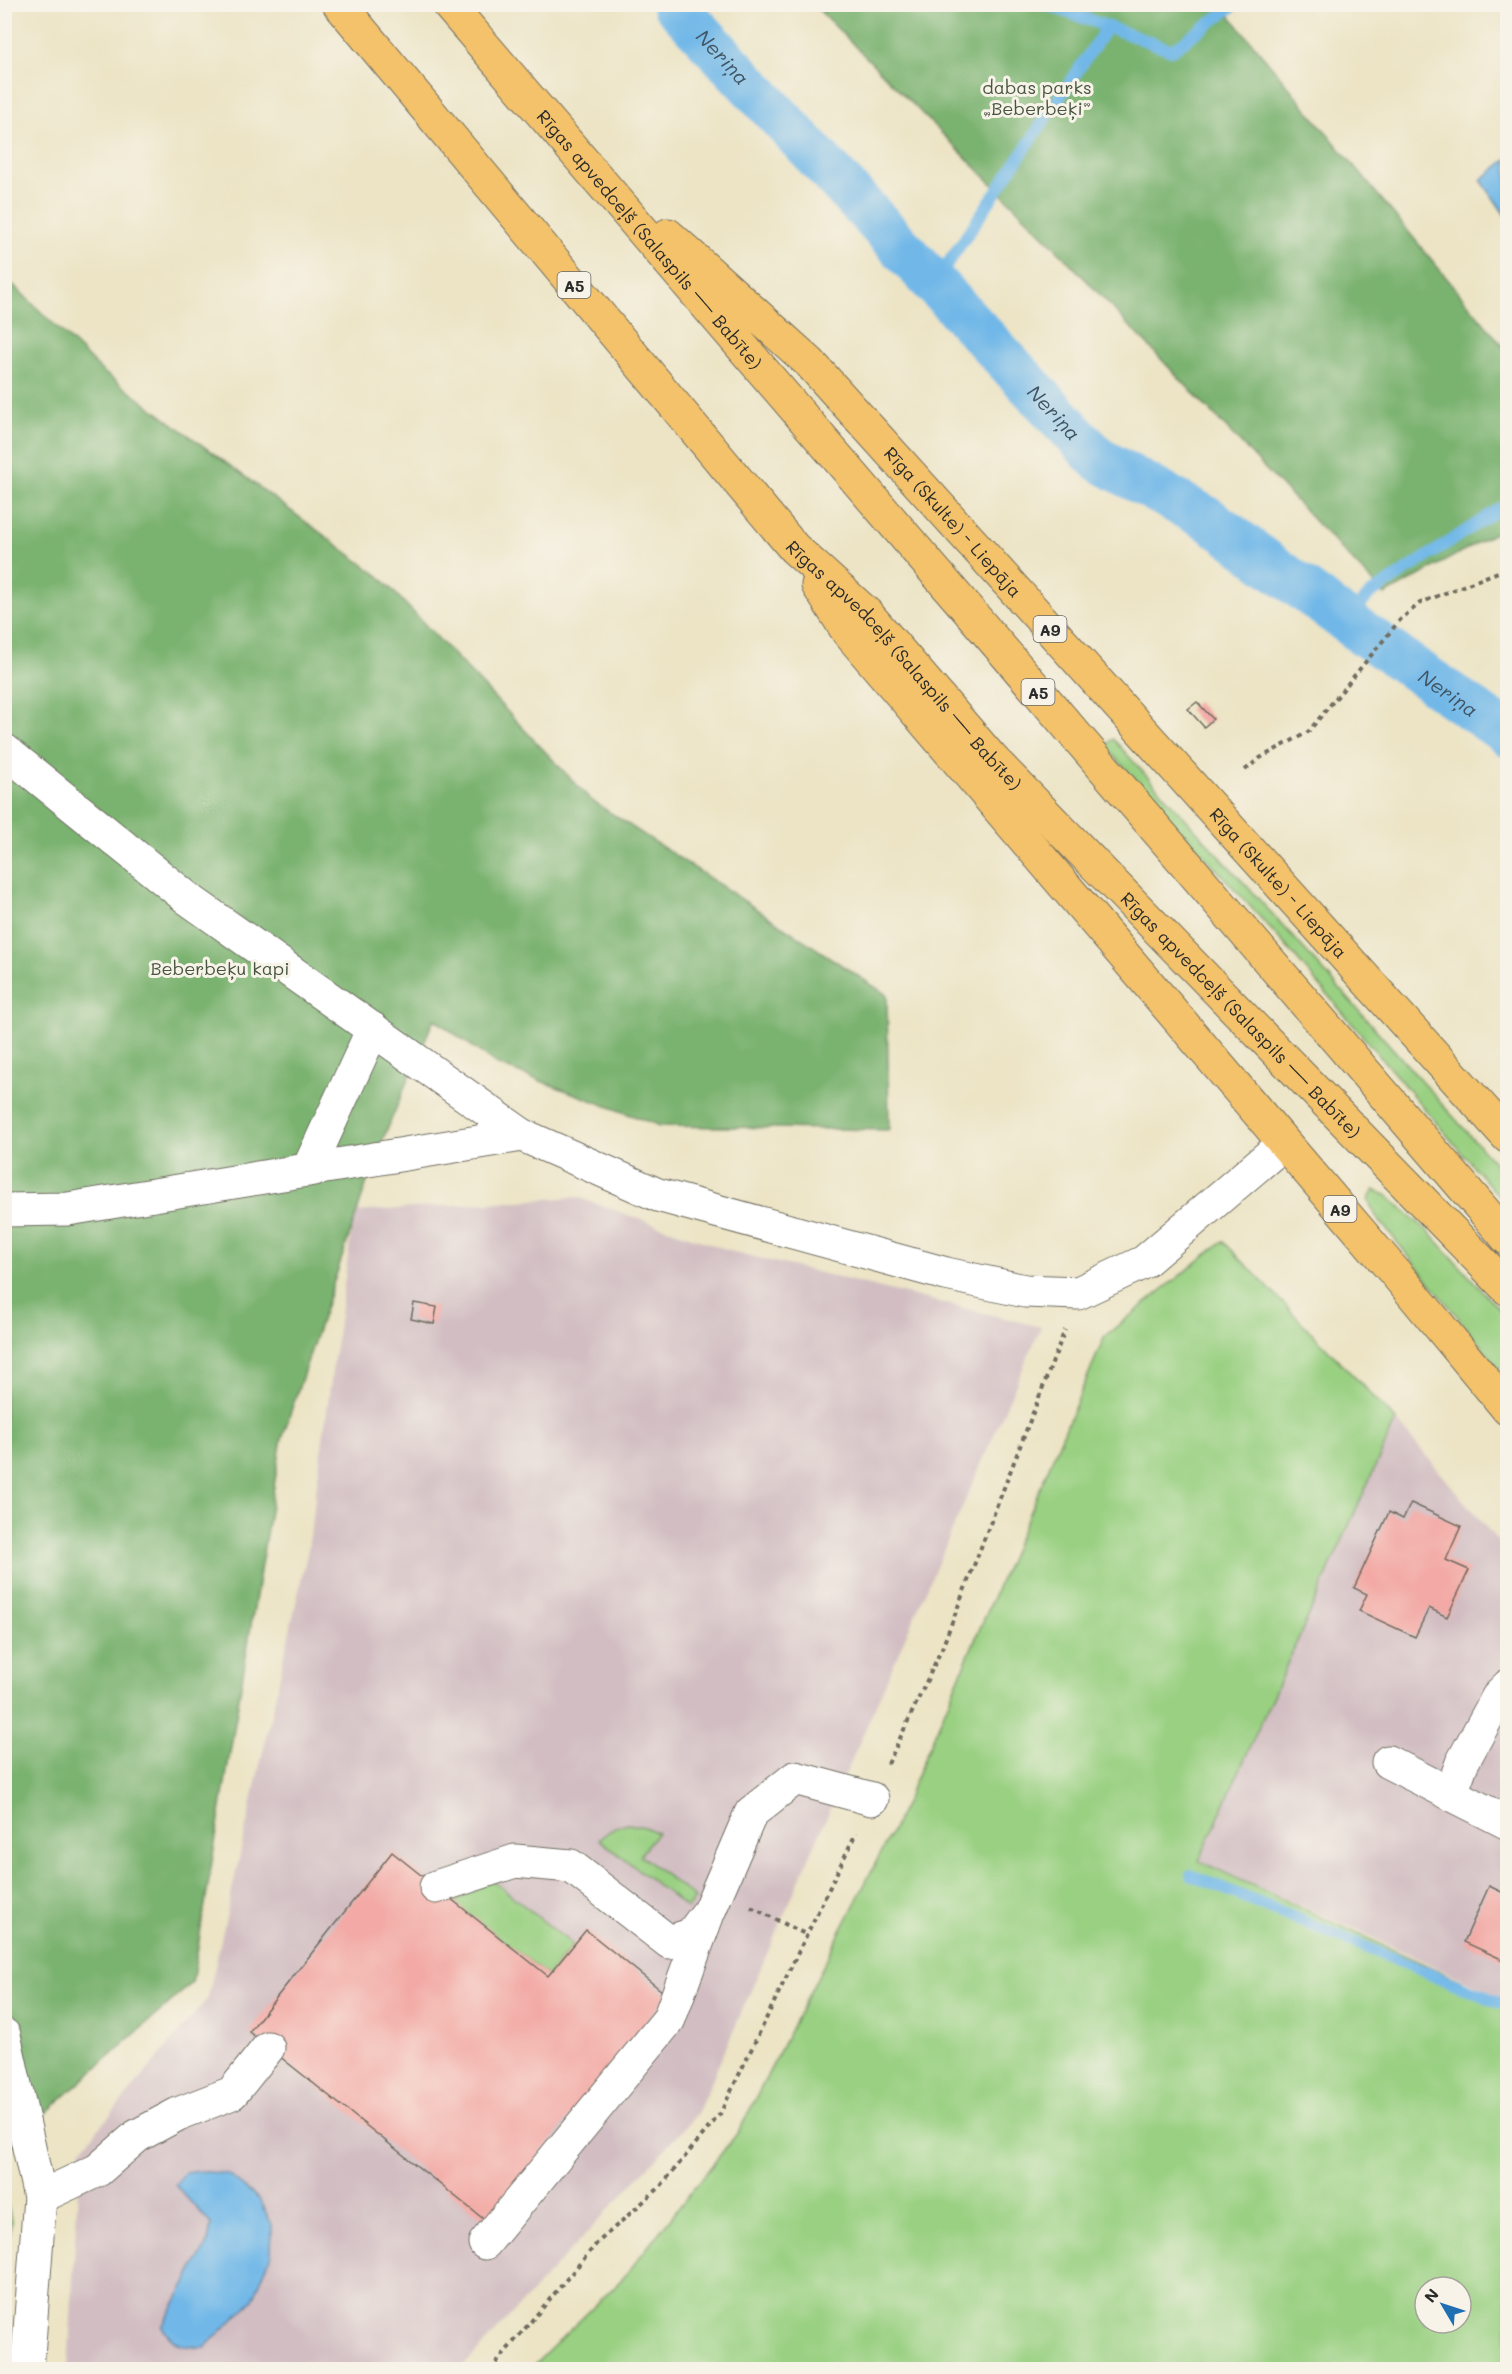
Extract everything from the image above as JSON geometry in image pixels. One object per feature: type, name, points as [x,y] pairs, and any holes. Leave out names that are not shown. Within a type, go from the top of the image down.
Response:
[{"type":"highway","name":"Rīgas apvedceļš (Salaspils — Babīte)","points":[[339,4],[794,548],[867,615],[991,758],[1508,1289]]},
{"type":"highway","name":"Rīgas apvedceļš (Salaspils — Babīte)","points":[[448,4],[1508,1239]]},
{"type":"highway","name":"Rīga (Skulte) - Liepāja","points":[[568,146],[810,363],[1508,1137]]},
{"type":"highway","name":"A9","points":[[794,548],[848,632],[1397,1275],[1508,1409]]},
{"type":"street","points":[[4,750],[187,898],[522,1135],[658,1195],[946,1274],[1025,1291],[1078,1293],[1144,1262],[1283,1144]]},
{"type":"street","points":[[308,1170],[373,1029]]},
{"type":"street","points":[[4,1210],[68,1209],[522,1135]]},
{"type":"street","points":[[1451,1792],[1462,1762],[1499,1695],[1508,1686]]},
{"type":"street","points":[[1388,1762],[1451,1792],[1508,1823]]},
{"type":"street","points":[[485,2243],[669,2019],[714,1901],[751,1813],[795,1778],[872,1799]]},
{"type":"street","points":[[436,1887],[515,1861],[571,1866],[669,1942],[691,1935],[714,1901]]},
{"type":"street","points":[[5,2043],[40,2197],[27,2370]]},
{"type":"street","points":[[40,2197],[98,2170],[137,2136],[178,2114],[232,2093],[268,2048]]},
{"type":"path","points":[[1245,770],[1260,758],[1308,732],[1400,620],[1420,603],[1508,568]]},
{"type":"path","points":[[490,2370],[598,2242],[660,2187],[720,2114],[942,1648],[1078,1293]]},
{"type":"path","points":[[714,1901],[807,1935]]},
{"type":"shaded area","points":[[577,1197],[734,1252],[1041,1327],[697,2114],[461,2369],[68,2370],[80,2151],[208,1998],[308,1549],[354,1212]]},
{"type":"shaded area","points":[[1396,1420],[1507,1552],[1507,2000],[1359,1931],[1199,1861]]},
{"type":"green space","name":"dabas parks „Beberbeķi”","points":[[814,5],[1221,5],[1507,351],[1507,526],[1385,595],[1047,239]]},
{"type":"green space","name":"Beberbeķu kapi","points":[[4,276],[102,371],[379,576],[591,800],[887,995],[889,1130],[660,1126],[498,1065],[434,1019],[375,1158],[282,1438],[192,1983],[5,2149]]},
{"type":"green space","points":[[1113,739],[1507,1177],[1507,1206],[1286,946],[1105,746]]},
{"type":"green space","points":[[1374,1190],[1386,1195],[1430,1233],[1507,1318],[1507,1378],[1376,1216],[1368,1200]]},
{"type":"green space","points":[[1223,1241],[1396,1420],[1199,1861],[1507,2002],[1507,2369],[530,2369],[624,2277],[739,2131],[900,1815],[1105,1336]]},
{"type":"green space","points":[[628,1824],[645,1827],[657,1833],[640,1855],[695,1898],[687,1908],[599,1839],[615,1827]]},
{"type":"green space","points":[[492,1880],[573,1945],[548,1976],[454,1902]]},
{"type":"green space","points":[[5,2193],[11,2221],[5,2285]]},
{"type":"water","points":[[1507,159],[1507,218],[1481,180]]},
{"type":"water","points":[[199,2171],[227,2174],[259,2199],[272,2225],[271,2255],[253,2300],[205,2347],[190,2347],[175,2342],[162,2327],[208,2242],[211,2224],[175,2185],[185,2173]]},
{"type":"building","points":[[1197,702],[1213,719],[1204,727],[1188,709]]},
{"type":"building","points":[[414,1303],[437,1307],[434,1324],[411,1319]]},
{"type":"building","points":[[1411,1503],[1461,1526],[1446,1560],[1469,1570],[1447,1617],[1429,1608],[1415,1637],[1359,1611],[1367,1594],[1354,1588],[1389,1512],[1403,1519]]},
{"type":"building","points":[[392,1852],[548,1976],[586,1930],[667,1995],[486,2221],[249,2032]]},
{"type":"building","points":[[1489,1886],[1508,1895],[1508,1962],[1464,1942]]},
{"type":"waterway","name":"Neriņa","points":[[674,4],[1098,459],[1210,520],[1360,631],[1508,734]]},
{"type":"waterway","points":[[1045,4],[1172,50],[1236,4]]},
{"type":"waterway","points":[[934,284],[1107,27]]},
{"type":"waterway","points":[[1347,621],[1369,595],[1508,503]]},
{"type":"waterway","points":[[1191,1875],[1508,2006]]}]
